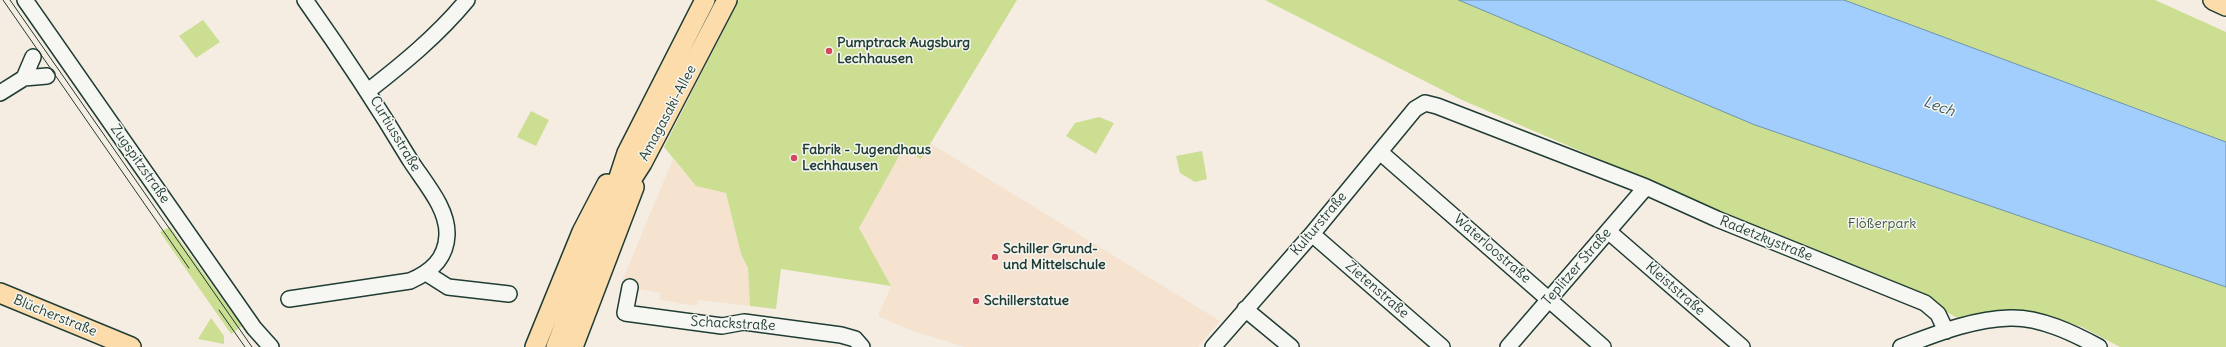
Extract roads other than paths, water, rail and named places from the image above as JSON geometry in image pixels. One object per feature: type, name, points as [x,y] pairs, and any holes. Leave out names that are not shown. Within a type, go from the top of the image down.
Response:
[{"type":"main road","name":"Amagasaki-Allee","points":[[556,347],[604,223],[705,0]]},
{"type":"main road","name":"Amagasaki-Allee","points":[[634,158],[727,0]]},
{"type":"main road","points":[[2213,0],[2226,6]]},
{"type":"main road","points":[[535,347],[582,232],[607,183],[634,158]]},
{"type":"main road","points":[[573,347],[631,197],[634,158]]},
{"type":"main road","name":"Blücherstraße","points":[[0,293],[131,347]]},
{"type":"street","name":"Zugspitzstraße","points":[[25,0],[254,328],[271,347]]},
{"type":"street","name":"Curtiusstraße","points":[[289,299],[410,281],[426,273],[444,255],[447,234],[446,221],[431,192],[368,91],[305,0]]},
{"type":"street","points":[[368,91],[406,62],[444,28],[467,0]]},
{"type":"street","points":[[24,78],[33,57]]},
{"type":"street","points":[[0,93],[24,78],[46,76]]},
{"type":"street","name":"Kulturstraße","points":[[1213,347],[1312,234],[1416,109],[1425,103]]},
{"type":"street","name":"Radetzkystraße","points":[[1425,103],[1438,106],[1646,187],[1717,219],[1925,303],[1938,314],[1946,331]]},
{"type":"street","name":"Waterloostraße","points":[[1380,152],[1603,347]]},
{"type":"street","name":"Teplitzer Straße","points":[[1508,347],[1646,187]]},
{"type":"street","name":"Kleiststraße","points":[[1608,231],[1742,347]]},
{"type":"street","name":"Zietenstraße","points":[[1312,234],[1442,347]]},
{"type":"street","points":[[426,273],[448,287],[509,294]]},
{"type":"street","name":"Schackstraße","points":[[630,288],[626,313],[722,326],[744,322],[841,335],[855,339],[862,347]]},
{"type":"street","points":[[1245,309],[1291,347]]},
{"type":"street","points":[[1901,347],[1946,331],[1987,320],[2011,318],[2041,323],[2073,334],[2099,347]]},
{"type":"street","name":"Zugspitzstraße","points":[[254,328],[262,347]]},
{"type":"water","name":"Lech","points":[[1459,0],[1844,0],[2226,142],[2226,287],[1755,125]]},
{"type":"tram line","points":[[3,0],[189,268]]},
{"type":"tram line","points":[[10,0],[252,347]]},
{"type":"tram line","points":[[219,310],[245,347]]},
{"type":"place","name":"Pumptrack Augsburg Lechhausen","points":[[829,51]]},
{"type":"place","name":"Fabrik - Jugendhaus Lechhausen","points":[[794,158]]},
{"type":"place","name":"Schiller Grund- und Mittelschule","points":[[995,257]]},
{"type":"place","name":"Schillerstatue","points":[[976,301]]},
{"type":"park label","name":"Flößerpark","points":[[1882,224]]}]
